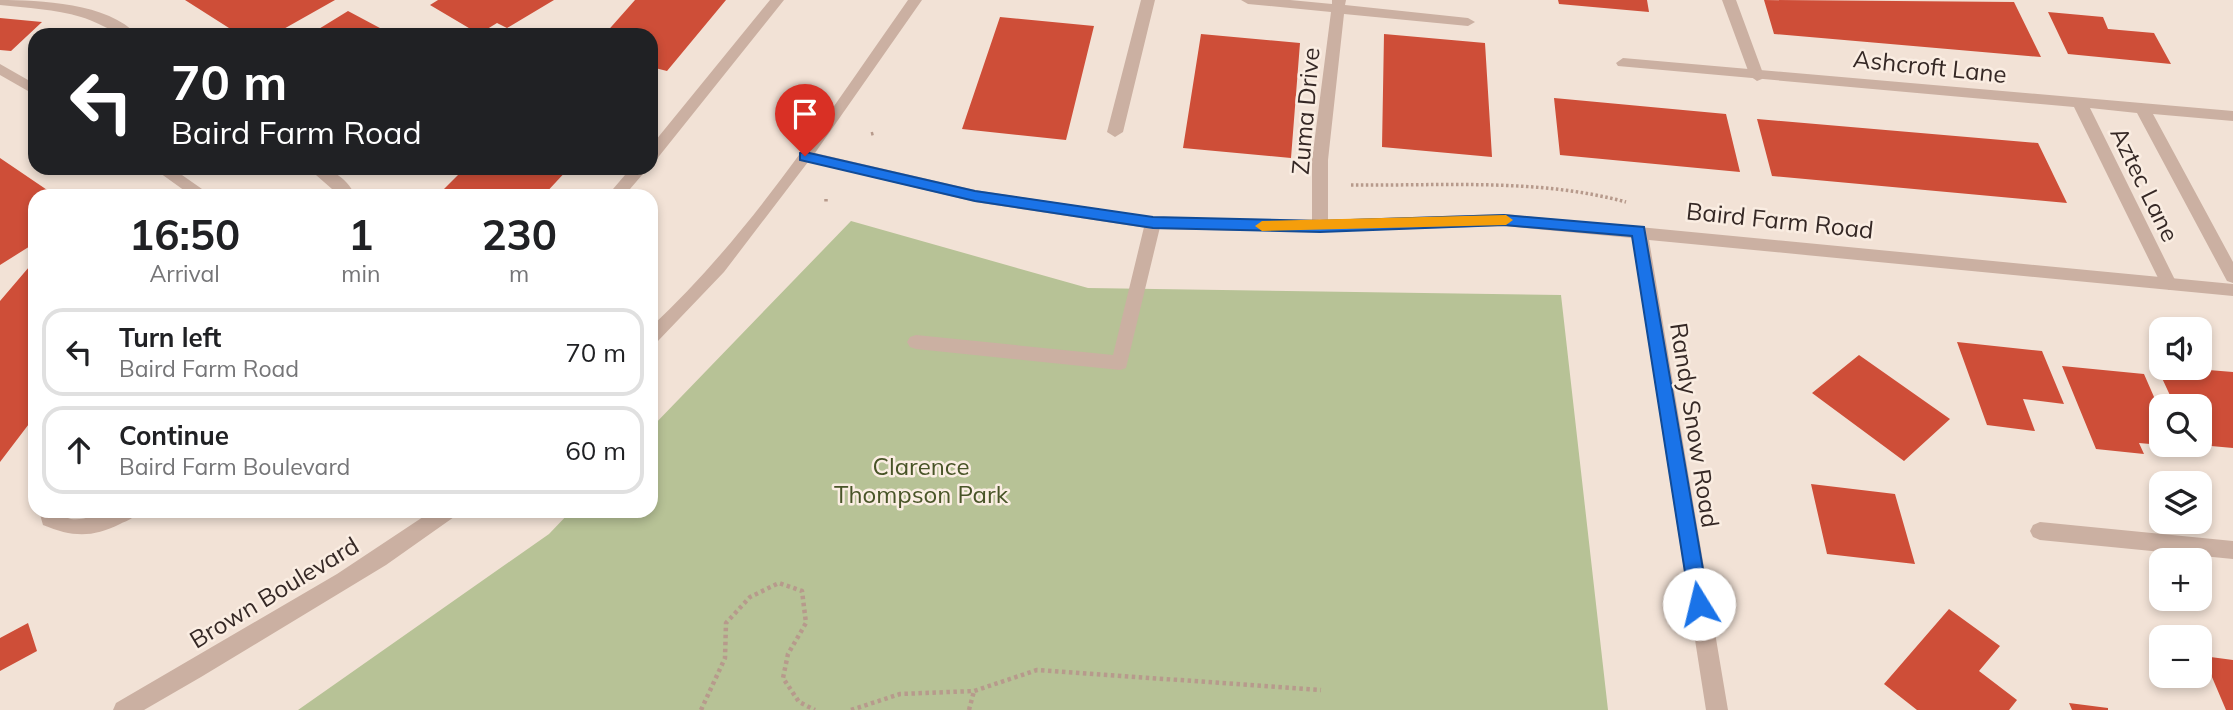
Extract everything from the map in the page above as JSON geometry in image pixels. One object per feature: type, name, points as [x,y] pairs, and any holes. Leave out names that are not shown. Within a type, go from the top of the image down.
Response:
[{"type":"street","points":[[658,148],[778,0]]},
{"type":"street","points":[[658,331],[738,244],[805,156],[915,0]]},
{"type":"street","points":[[1115,132],[1148,0]]},
{"type":"street","points":[[1248,0],[1338,5],[1468,22]]},
{"type":"street","points":[[1729,0],[1757,76]]},
{"type":"street","points":[[0,1],[87,12],[120,28]]},
{"type":"street","name":"Zuma Drive","points":[[1320,226],[1320,160],[1338,5]]},
{"type":"street","name":"Ashcroft Lane","points":[[1623,63],[2233,116]]},
{"type":"street","points":[[0,69],[28,86]]},
{"type":"street","name":"Aztec Lane","points":[[2080,104],[2169,284]]},
{"type":"street","name":"Aztec Lane","points":[[2143,110],[2233,277]]},
{"type":"street","name":"Baird Farm Road","points":[[805,156],[975,196],[1153,223],[1320,226],[1504,220],[2233,290]]},
{"type":"street","points":[[172,175],[193,189]]},
{"type":"street","points":[[326,175],[344,189]]},
{"type":"street","points":[[621,189],[634,175]]},
{"type":"street","points":[[916,342],[1120,363],[1153,223]]},
{"type":"street","name":"Randy Snow Road","points":[[1639,231],[1717,710]]},
{"type":"street","points":[[58,518],[90,528],[112,518]]},
{"type":"street","name":"Brown Boulevard","points":[[124,710],[323,594],[415,536],[438,518]]},
{"type":"street","points":[[2040,531],[2233,550]]},
{"type":"path","points":[[1351,186],[1501,186],[1593,193],[1624,202]]},
{"type":"path","points":[[701,710],[725,658],[726,623],[750,597],[779,583],[802,591],[806,623],[788,654],[783,678],[799,702],[815,710]]},
{"type":"path","points":[[851,710],[900,694],[974,691],[1037,670],[1321,690]]},
{"type":"path","points":[[969,710],[974,691]]},
{"type":"green space","name":"Clarence Thompson Park","points":[[851,221],[1088,288],[1561,295],[1608,710],[298,710],[549,534],[564,518],[658,518],[658,421]]},
{"type":"building","points":[[185,0],[335,0],[285,28],[229,28]]},
{"type":"building","points":[[438,0],[554,0],[507,28],[497,23],[489,28],[469,28],[430,5]]},
{"type":"building","points":[[635,0],[726,0],[667,71],[658,69],[658,28],[610,28]]},
{"type":"building","points":[[1558,0],[1647,0],[1649,12],[1559,4]]},
{"type":"building","points":[[1764,0],[2014,2],[2041,57],[1774,34]]},
{"type":"building","points":[[348,11],[380,28],[320,28]]},
{"type":"building","points":[[2048,12],[2103,17],[2108,29],[2154,33],[2171,64],[2068,54]]},
{"type":"building","points":[[1000,17],[1094,26],[1066,140],[962,129]]},
{"type":"building","points":[[0,18],[42,22],[36,28],[28,28],[28,35],[11,51],[0,50]]},
{"type":"building","points":[[1201,34],[1300,43],[1291,158],[1183,148]]},
{"type":"building","points":[[1384,34],[1485,43],[1492,157],[1382,147]]},
{"type":"building","points":[[1554,98],[1726,114],[1740,172],[1560,155]]},
{"type":"building","points":[[1757,119],[2038,143],[2067,203],[1772,176]]},
{"type":"building","points":[[0,158],[46,189],[28,189],[28,247],[0,265]]},
{"type":"building","points":[[458,175],[562,175],[550,189],[444,189]]},
{"type":"building","points":[[28,268],[28,425],[0,462],[0,301]]},
{"type":"building","points":[[1957,342],[2042,351],[2064,404],[2023,399],[2035,431],[1987,425]]},
{"type":"building","points":[[1859,355],[1950,419],[1904,461],[1812,393]]},
{"type":"building","points":[[2062,366],[2144,374],[2153,394],[2149,394],[2149,444],[2139,443],[2144,454],[2096,449]]},
{"type":"building","points":[[2212,370],[2233,372],[2233,448],[2212,446],[2212,394],[2169,394],[2163,380],[2212,380]]},
{"type":"building","points":[[1811,484],[1895,494],[1915,564],[1827,554]]},
{"type":"building","points":[[1949,609],[2000,646],[1979,671],[2017,700],[2009,710],[1917,710],[1884,684]]},
{"type":"building","points":[[28,623],[37,651],[0,671],[0,638]]},
{"type":"building","points":[[2212,657],[2233,660],[2233,710],[2226,710],[2212,677]]},
{"type":"building","points":[[2069,703],[2108,708],[2108,710],[2072,710]]},
{"type":"slow traffic","points":[[1262,226],[1506,220]]},
{"type":"route","points":[[805,156],[975,196],[1153,223],[1320,226],[1504,220],[1639,231],[1699,604]]}]
